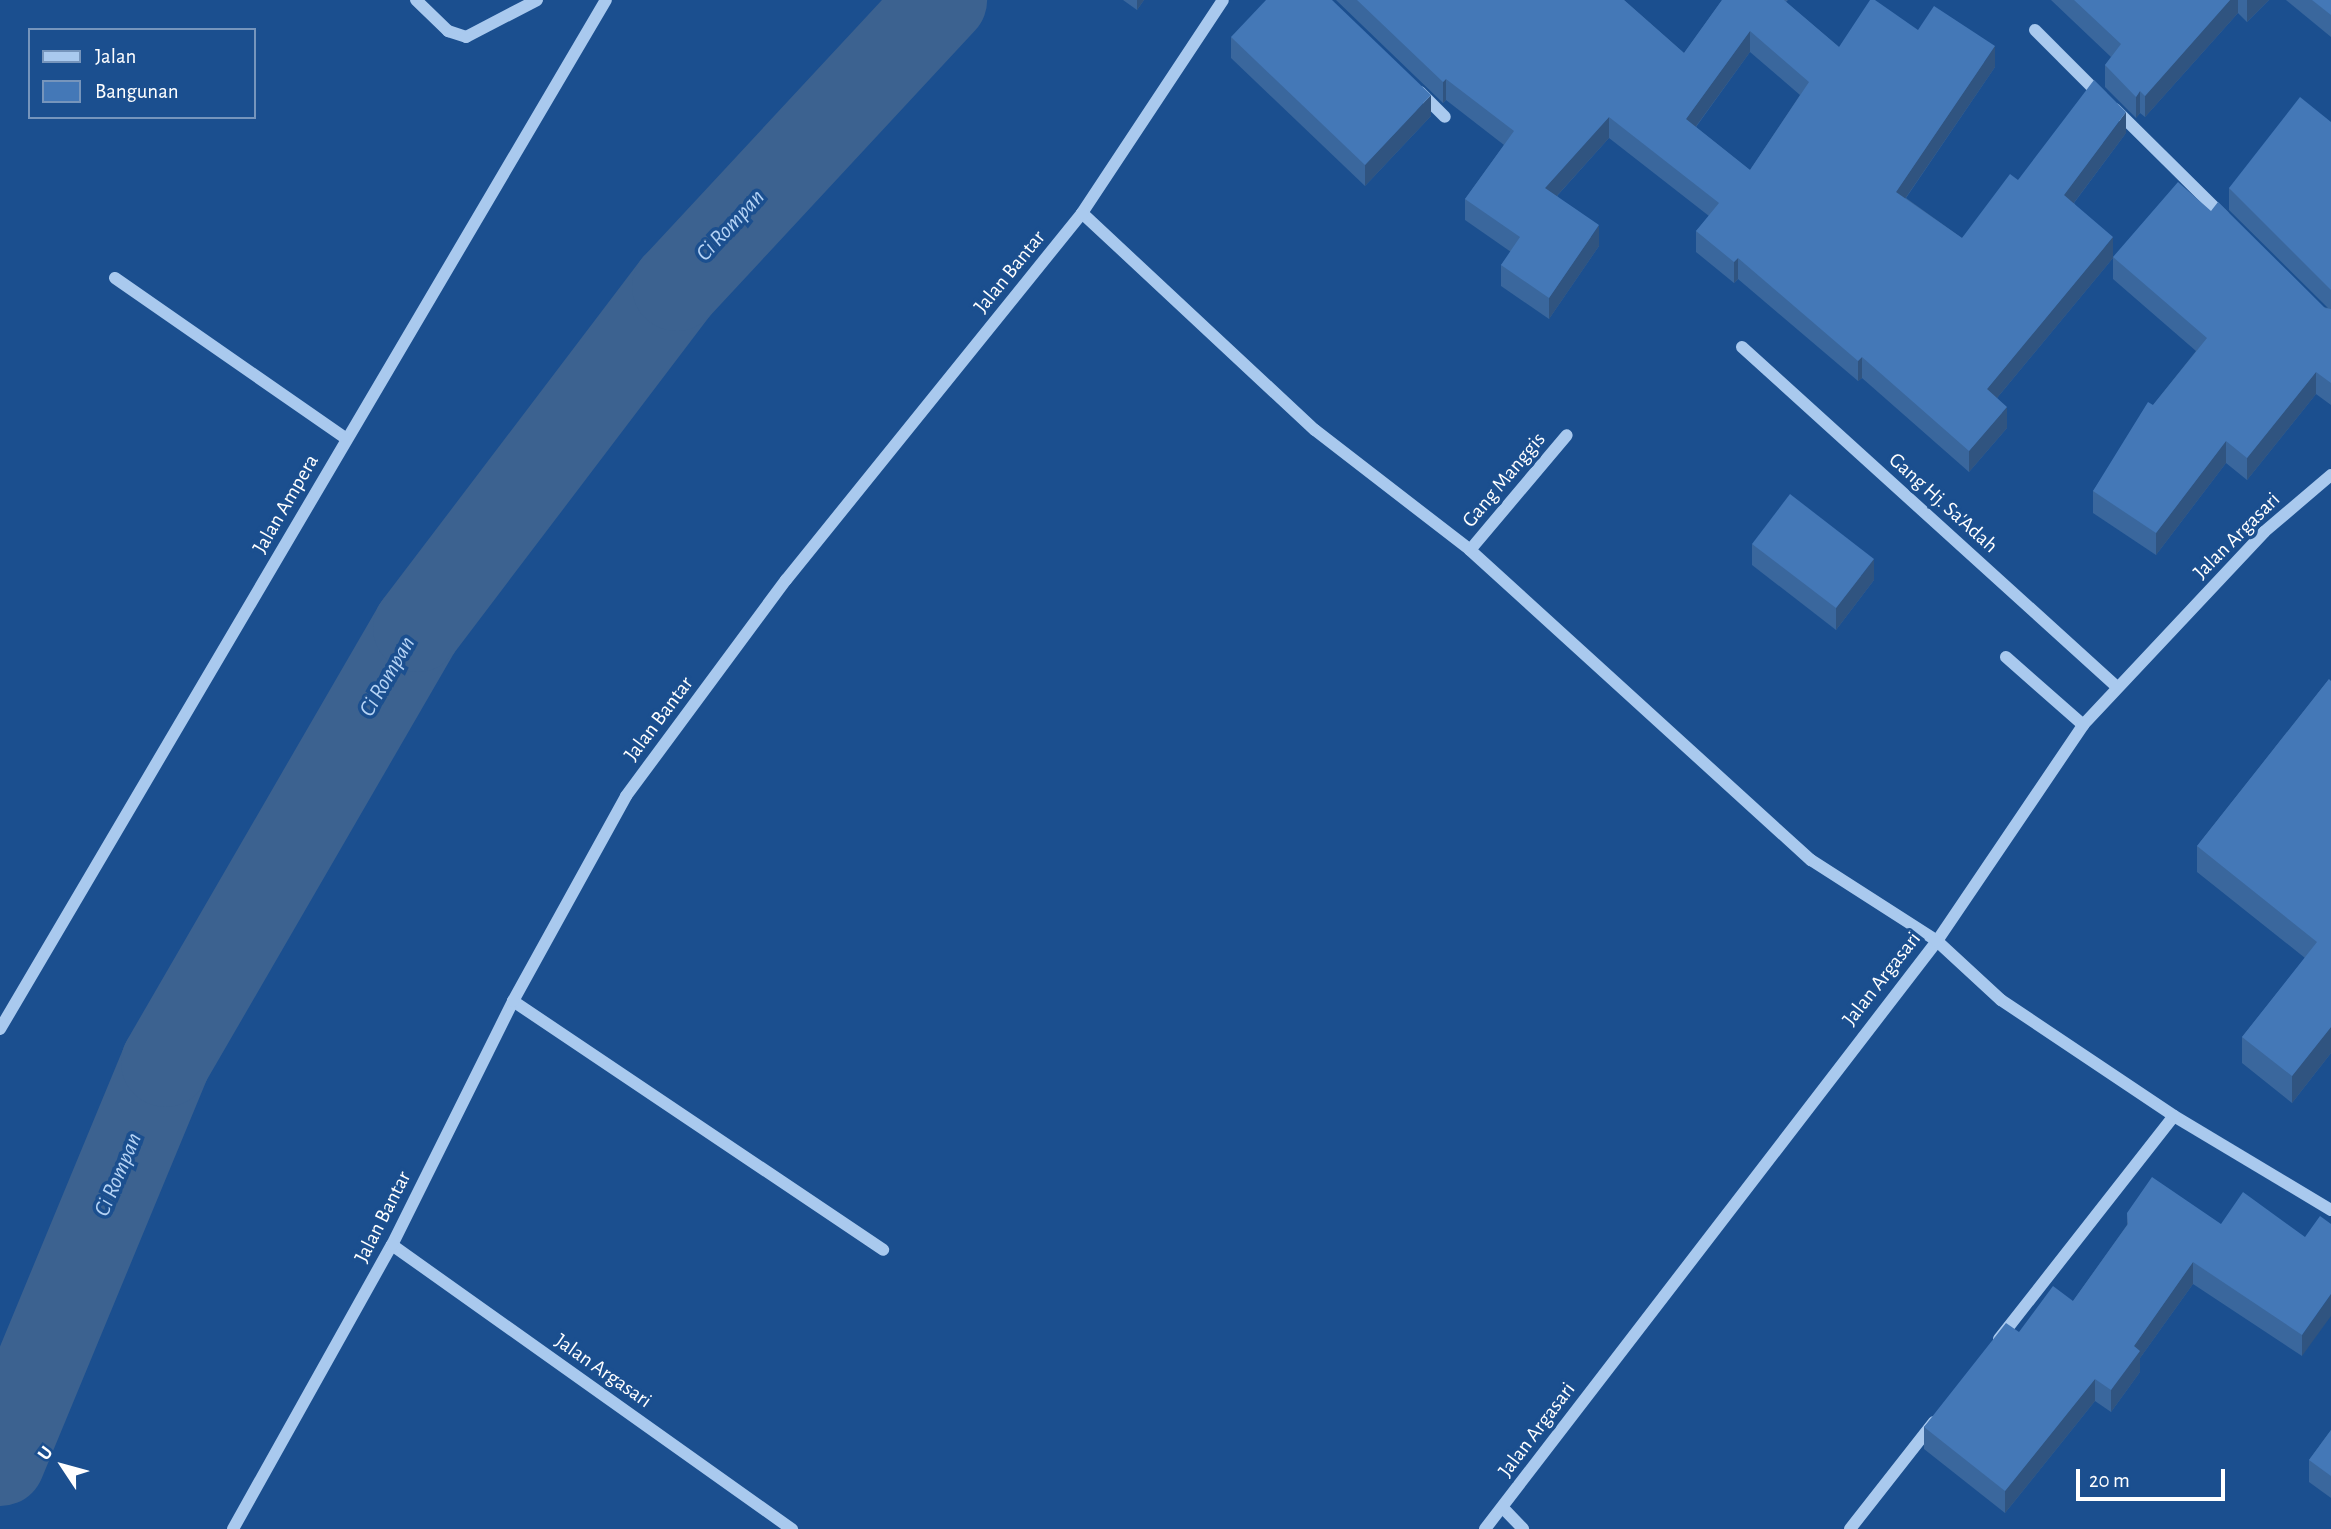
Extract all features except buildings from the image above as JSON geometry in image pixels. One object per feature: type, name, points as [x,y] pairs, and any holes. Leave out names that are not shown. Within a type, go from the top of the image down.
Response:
[{"type":"street","points":[[416,0],[448,31],[466,37],[537,0]]},
{"type":"street","name":"Jalan Ampera","points":[[0,1029],[606,0]]},
{"type":"street","name":"Jalan Bantar","points":[[233,1529],[392,1245],[513,1001],[626,796],[786,580],[1082,213],[1223,0]]},
{"type":"street","points":[[2035,30],[2232,226]]},
{"type":"street","points":[[1407,80],[1446,117]]},
{"type":"street","points":[[1082,213],[1315,430],[1469,550],[1811,860],[1937,941],[2001,1000],[2174,1116],[2331,1210]]},
{"type":"street","points":[[115,278],[347,439]]},
{"type":"street","name":"Gang Hj. Sa'Adah","points":[[1742,347],[2118,687]]},
{"type":"street","name":"Gang Manggis","points":[[1469,550],[1567,435]]},
{"type":"street","name":"Jalan Argasari","points":[[1485,1529],[1937,941],[2084,725],[2264,532],[2331,475]]},
{"type":"street","points":[[2006,657],[2084,725]]},
{"type":"street","points":[[513,1001],[883,1250]]},
{"type":"street","points":[[1986,1355],[2174,1116]]},
{"type":"street","name":"Jalan Argasari","points":[[392,1245],[792,1529]]},
{"type":"street","points":[[1850,1529],[1944,1409]]},
{"type":"street","points":[[1503,1508],[1523,1529]]},
{"type":"waterway","name":"Ci Rompan","points":[[0,1461],[165,1062],[417,627],[676,286],[942,0]]}]
